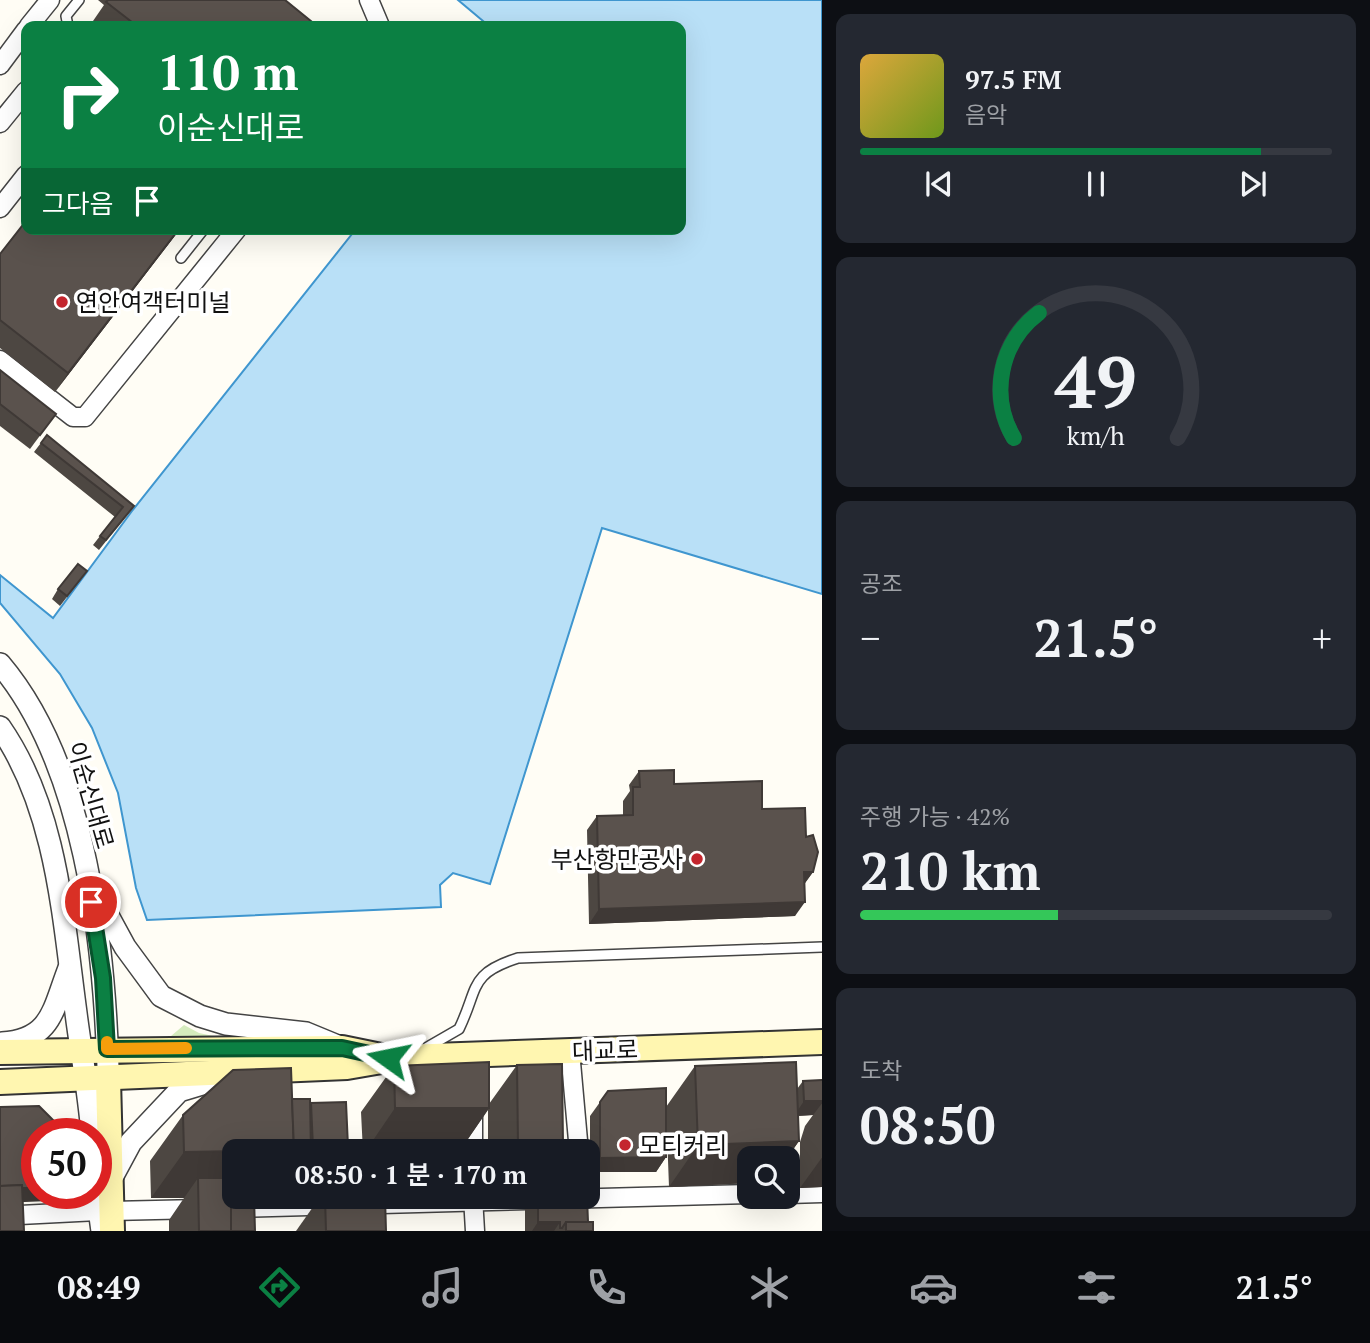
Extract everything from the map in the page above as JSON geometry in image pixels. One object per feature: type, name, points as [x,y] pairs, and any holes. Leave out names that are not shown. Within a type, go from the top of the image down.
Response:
[{"type":"main road","name":"대교로","points":[[0,1052],[342,1048],[473,1065],[570,1051],[822,1042]]},
{"type":"main road","name":"대교로","points":[[0,1082],[97,1080],[347,1067],[397,1057]]},
{"type":"main road","points":[[97,1080],[99,1118]]},
{"type":"street","points":[[34,21],[50,0]]},
{"type":"street","points":[[0,65],[21,37]]},
{"type":"street","points":[[0,122],[21,97]]},
{"type":"street","points":[[0,208],[21,181]]},
{"type":"street","points":[[0,360],[73,417],[85,417],[232,235]]},
{"type":"street","name":"이순신대로","points":[[0,664],[22,690],[55,754],[76,821],[103,978],[107,1049],[97,1080],[93,1118]]},
{"type":"street","name":"이순신대로","points":[[0,727],[13,745],[40,812],[58,881],[80,1050],[97,1080]]},
{"type":"street","points":[[86,876],[125,947],[161,996],[200,1016],[226,1024],[306,1033],[342,1048]]},
{"type":"street","points":[[0,1043],[24,1042],[44,1028],[69,966]]},
{"type":"street","points":[[789,1043],[822,1035]]},
{"type":"street","points":[[570,1051],[578,1139]]},
{"type":"street","points":[[112,1170],[131,1142],[179,1091],[243,1073]]},
{"type":"street","points":[[473,1097],[473,1139]]},
{"type":"street","points":[[800,1194],[822,1193]]},
{"type":"street","points":[[600,1198],[737,1195]]},
{"type":"street","points":[[0,1216],[106,1221],[233,1209]]},
{"type":"street","points":[[244,1209],[245,1231]]},
{"type":"street","points":[[474,1209],[475,1231]]},
{"type":"street","points":[[583,1209],[584,1220]]},
{"type":"lane","points":[[67,21],[66,16],[79,0]]},
{"type":"lane","points":[[181,258],[199,235]]},
{"type":"lane","points":[[397,1057],[445,1040],[459,1029],[471,992],[489,970],[519,958],[822,947]]},
{"type":"green space","points":[[184,1025],[199,1033],[218,1037],[164,1042]]},
{"type":"water","points":[[458,0],[822,0],[822,594],[602,528],[490,884],[453,873],[440,885],[441,907],[147,920],[136,888],[118,793],[92,728],[60,674],[0,603],[0,575],[53,618],[132,511],[351,235],[686,235],[686,21],[483,21]]},
{"type":"building","points":[[285,0],[311,21],[131,21],[106,2]]},
{"type":"building","name":"연안여객터미널","points":[[21,227],[21,235],[174,235],[68,373],[0,320],[0,254]]},
{"type":"building","points":[[0,370],[56,414],[40,435],[0,404]]},
{"type":"building","points":[[47,435],[134,506],[106,540],[100,536],[123,507],[41,443]]},
{"type":"building","points":[[78,564],[87,571],[67,596],[58,589]]},
{"type":"building","name":"부산항만공사","points":[[674,770],[674,784],[762,781],[762,809],[805,808],[806,837],[813,835],[818,852],[813,872],[804,872],[805,902],[599,909],[597,816],[633,815],[633,787],[640,787],[639,771]]},
{"type":"building","points":[[489,1062],[489,1108],[395,1108],[394,1066]]},
{"type":"building","points":[[796,1062],[799,1141],[698,1145],[695,1066]]},
{"type":"building","points":[[562,1064],[563,1139],[518,1139],[517,1065]]},
{"type":"building","points":[[291,1068],[294,1139],[222,1139],[222,1151],[184,1152],[183,1115],[233,1070]]},
{"type":"building","points":[[822,1080],[822,1101],[804,1101],[803,1081]]},
{"type":"building","points":[[666,1088],[666,1157],[600,1158],[600,1102],[608,1091]]},
{"type":"building","points":[[292,1099],[310,1099],[311,1139],[294,1139]]},
{"type":"building","points":[[346,1102],[348,1139],[313,1139],[311,1103]]},
{"type":"building","points":[[39,1106],[51,1118],[21,1118],[21,1185],[0,1186],[0,1107]]},
{"type":"building","points":[[198,1178],[222,1178],[222,1209],[231,1209],[231,1231],[199,1231]]},
{"type":"building","points":[[21,1185],[24,1231],[0,1231],[0,1186]]},
{"type":"building","points":[[231,1209],[254,1209],[255,1231],[231,1231]]},
{"type":"building","points":[[325,1209],[385,1209],[386,1231],[326,1231]]},
{"type":"building","points":[[538,1209],[587,1209],[588,1222],[566,1222],[560,1228],[560,1222],[538,1222]]},
{"type":"building","points":[[566,1222],[593,1222],[593,1231],[566,1231]]},
{"type":"slow traffic","points":[[107,1042],[107,1049],[186,1048]]},
{"type":"place","name":"연안여객터미널","points":[[62,302]]},
{"type":"place","name":"부산항만공사","points":[[697,859]]},
{"type":"place","name":"모티커리","points":[[625,1145]]},
{"type":"route","points":[[91,902],[103,978],[107,1049],[342,1048],[388,1058]]}]
